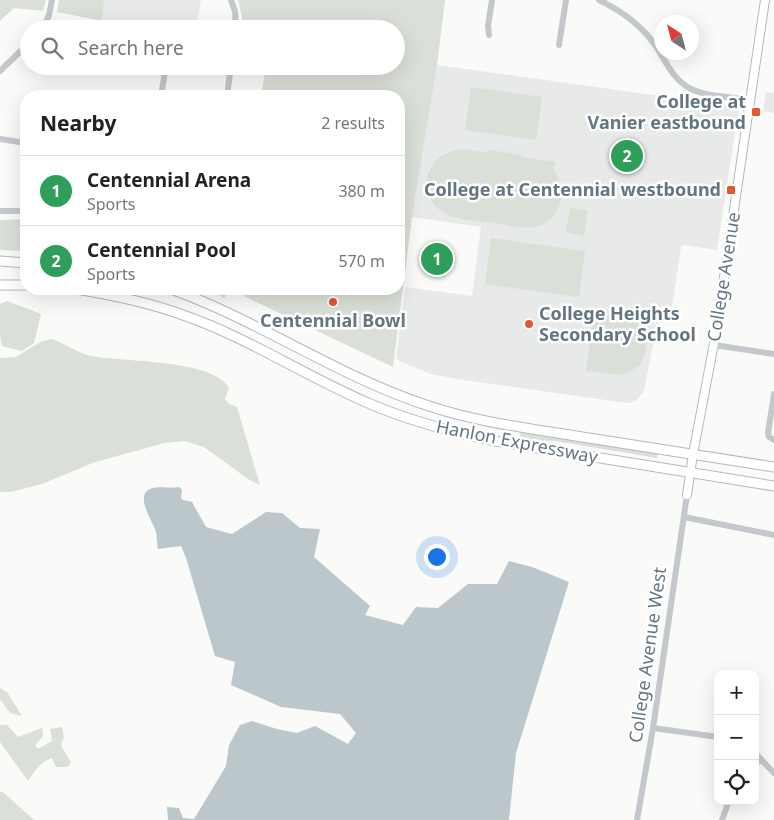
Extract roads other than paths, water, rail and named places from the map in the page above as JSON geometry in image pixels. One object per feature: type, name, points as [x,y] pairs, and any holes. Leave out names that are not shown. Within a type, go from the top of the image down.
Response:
[{"type":"highway","points":[[0,261],[20,263]]},
{"type":"highway","points":[[0,285],[20,285]]},
{"type":"highway","name":"Hanlon Expressway","points":[[115,295],[184,315],[248,343],[369,404],[452,432],[495,441],[774,486]]},
{"type":"highway","name":"Hanlon Expressway","points":[[189,295],[248,321],[292,345],[403,397],[456,415],[499,424],[774,468]]},
{"type":"main road","name":"College Avenue","points":[[687,495],[714,345],[765,0]]},
{"type":"street","points":[[47,20],[52,0]]},
{"type":"street","points":[[231,0],[235,20]]},
{"type":"street","points":[[490,35],[488,26],[492,0]]},
{"type":"street","points":[[559,45],[566,0]]},
{"type":"street","points":[[599,0],[620,11],[646,33],[672,74],[681,83],[691,89],[709,94],[751,100]]},
{"type":"street","points":[[0,71],[20,52]]},
{"type":"street","points":[[162,90],[164,75]]},
{"type":"street","points":[[228,90],[230,75]]},
{"type":"street","points":[[0,139],[20,142]]},
{"type":"street","points":[[0,210],[20,211]]},
{"type":"street","points":[[714,345],[774,354]]},
{"type":"street","points":[[774,394],[768,433],[770,438],[774,440]]},
{"type":"street","name":"College Avenue West","points":[[637,820],[653,728],[687,495]]},
{"type":"street","points":[[684,517],[774,535]]},
{"type":"street","points":[[653,728],[714,736]]},
{"type":"street","points":[[761,759],[774,772]]},
{"type":"street","points":[[722,820],[728,805]]},
{"type":"place","name":"College at Vanier eastbound","points":[[756,112]]},
{"type":"place","name":"Centennial Pool","points":[[627,156]]},
{"type":"place","name":"College at Centennial westbound","points":[[731,190]]},
{"type":"place","name":"Centennial Arena","points":[[437,259]]},
{"type":"place","name":"Centennial Bowl","points":[[333,302]]},
{"type":"place","name":"College Heights Secondary School","points":[[529,324]]}]
